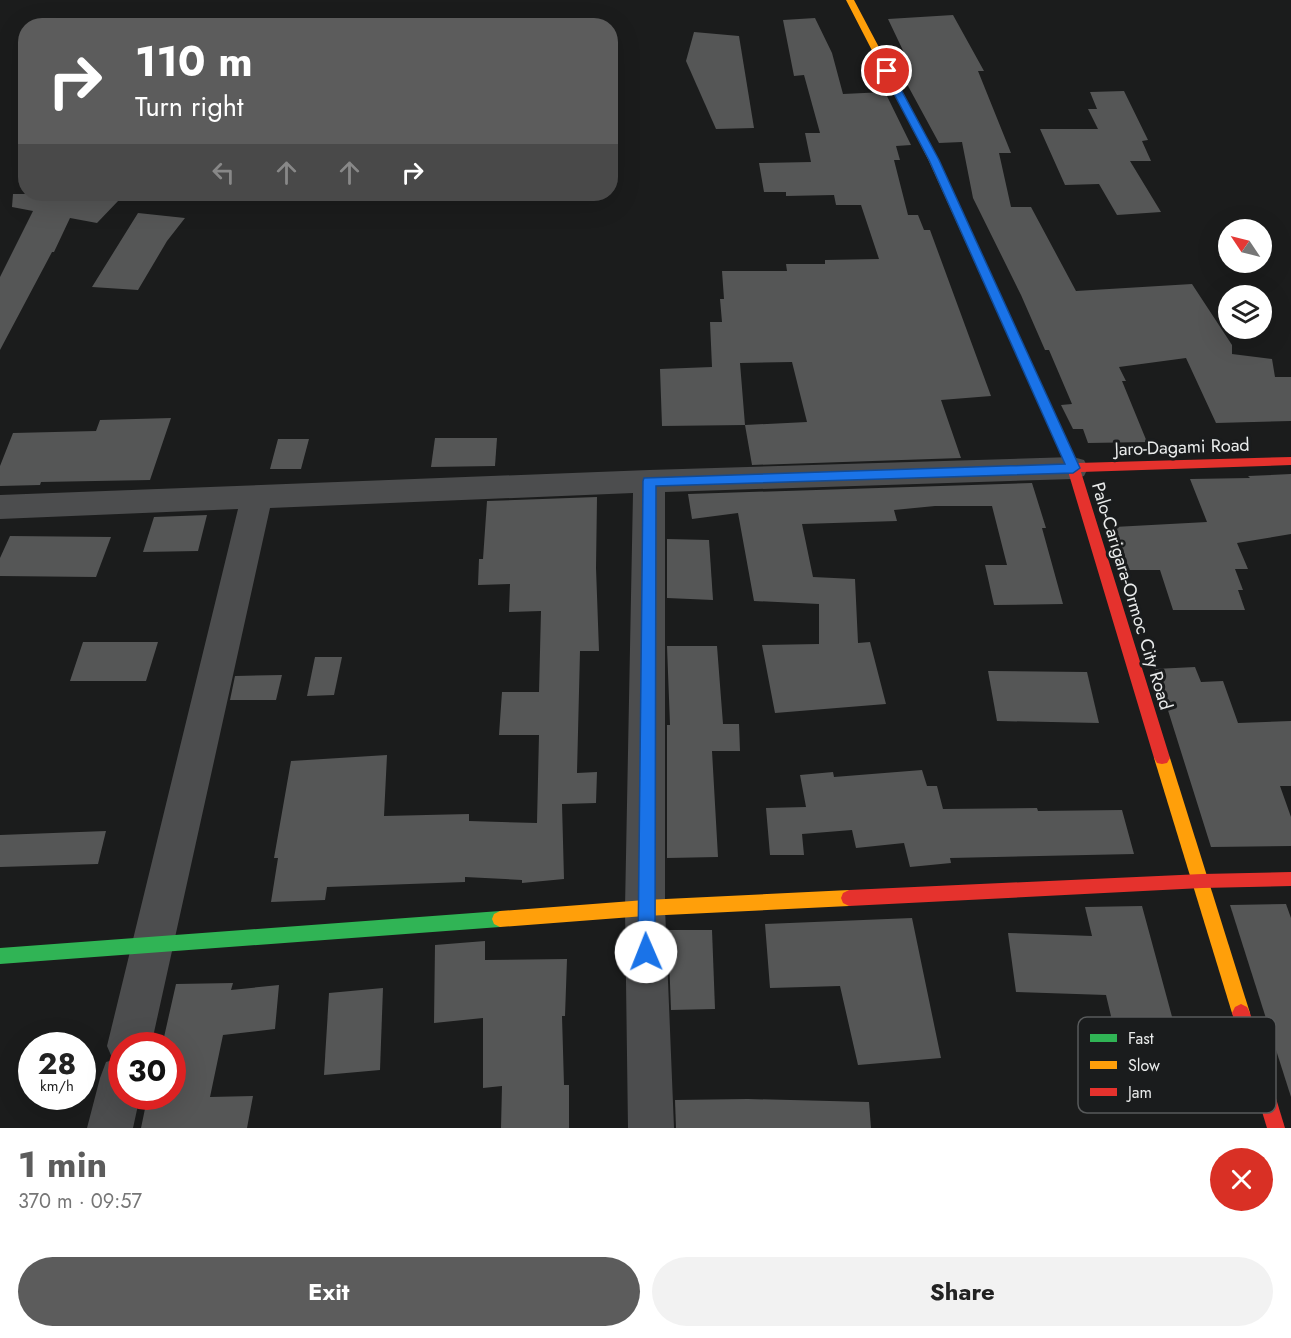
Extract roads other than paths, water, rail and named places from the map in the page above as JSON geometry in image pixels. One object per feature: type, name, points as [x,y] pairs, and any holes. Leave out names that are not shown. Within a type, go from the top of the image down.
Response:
[{"type":"main road","name":"Palo-Carigara-Ormoc City Road","points":[[850,0],[934,160],[1073,468],[1243,1017]]},
{"type":"main road","name":"Jaro-Dagami Road","points":[[1073,468],[1291,461]]},
{"type":"main road","points":[[0,956],[645,908],[1202,881],[1291,879]]},
{"type":"main road","name":"Palo-Carigara-Ormoc City Road","points":[[1272,1113],[1276,1128]]},
{"type":"street","points":[[0,507],[649,481],[1073,468]]},
{"type":"street","points":[[649,481],[645,908],[651,1128]]},
{"type":"street","points":[[132,1032],[257,496]]},
{"type":"street","points":[[110,1128],[114,1110]]}]
